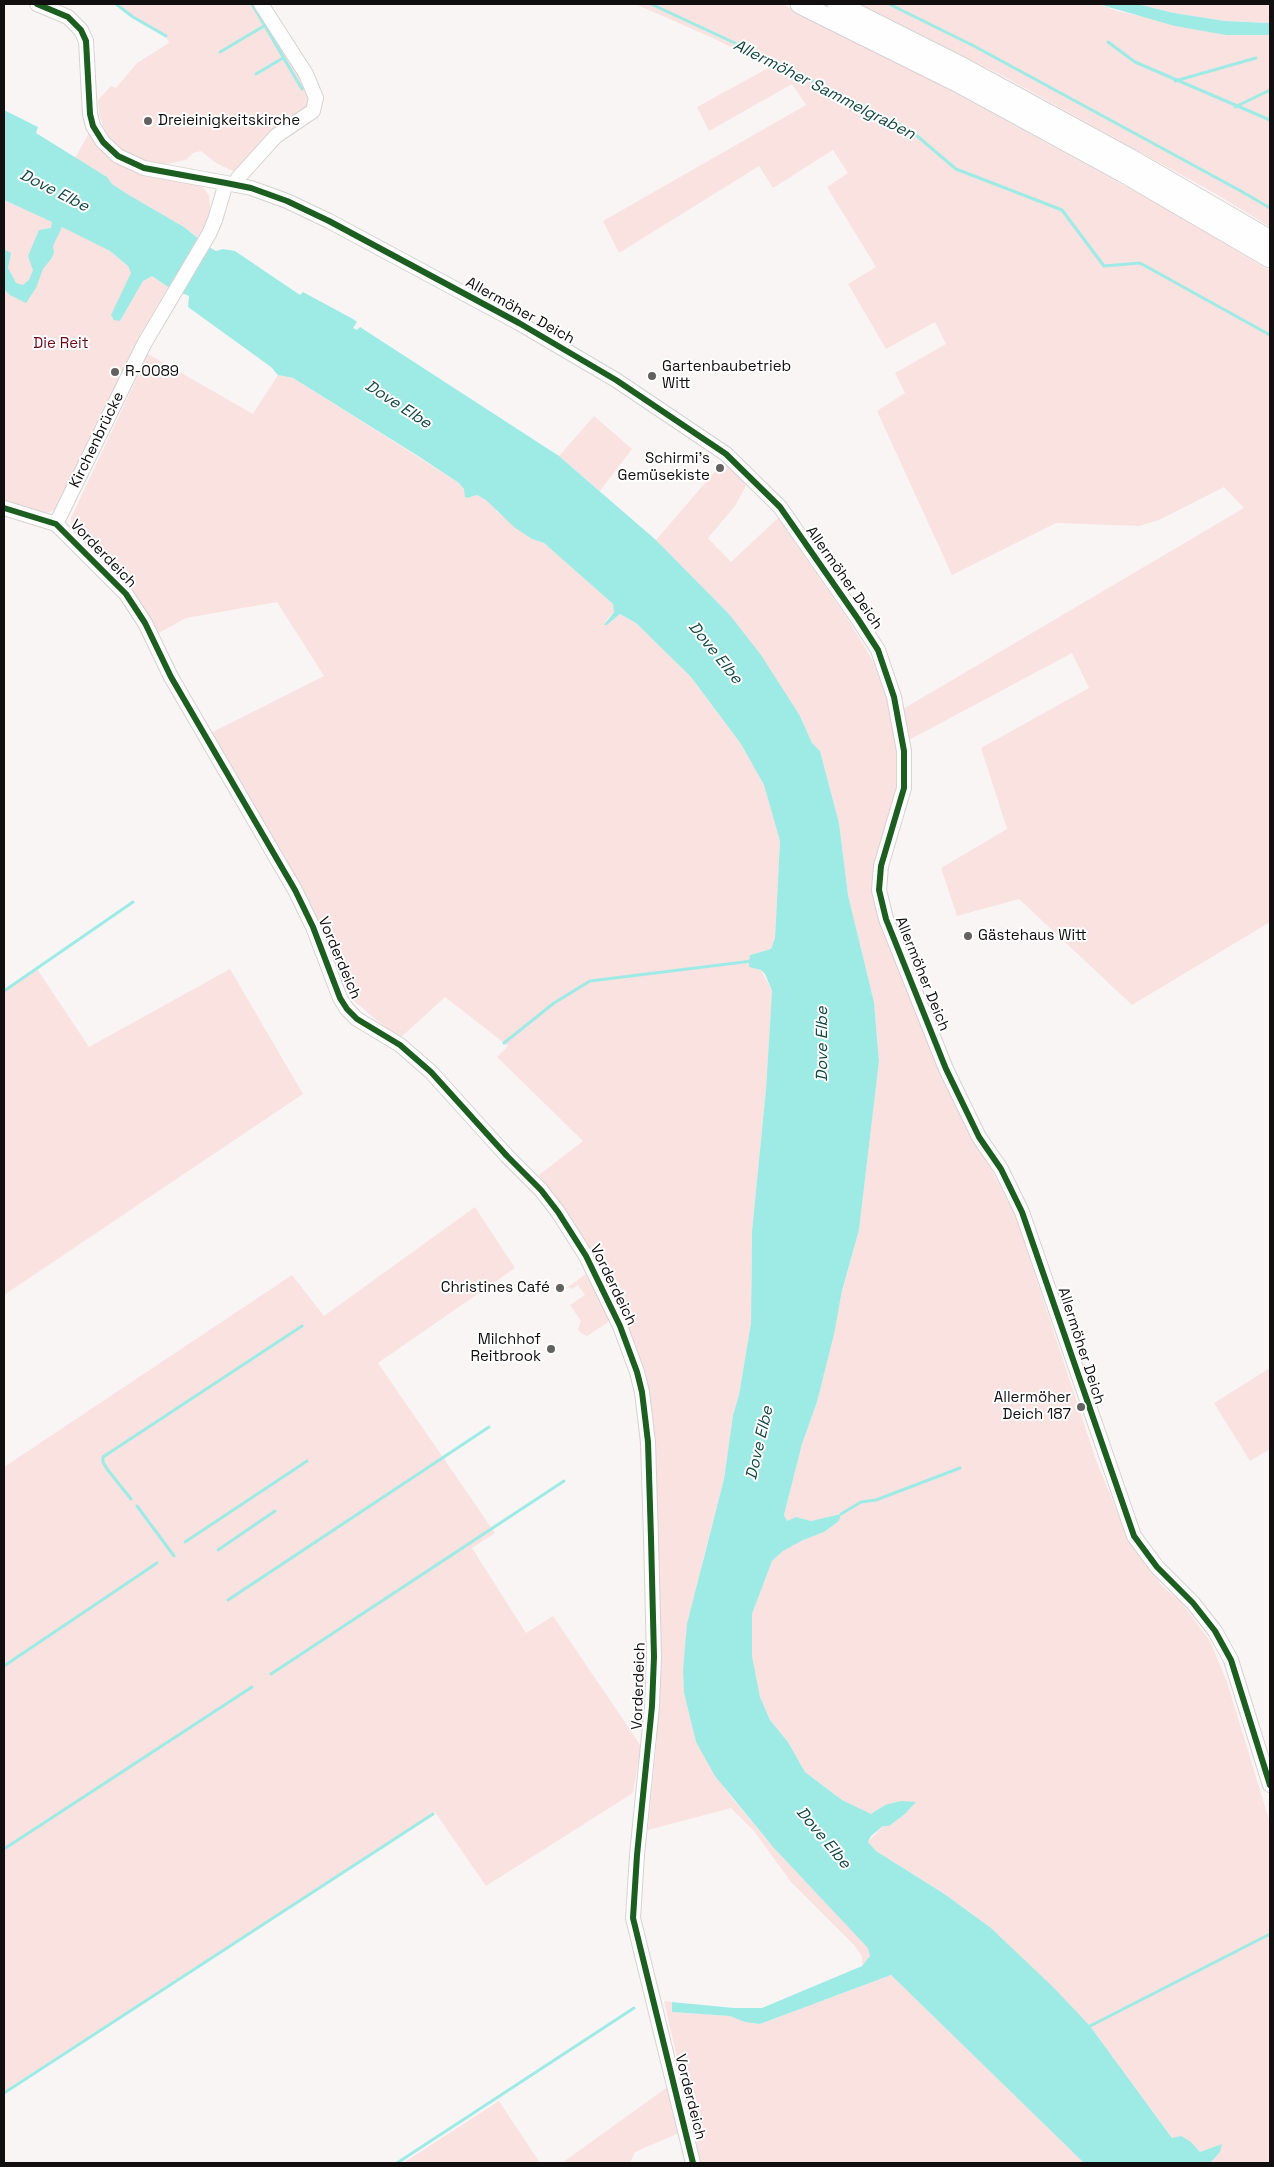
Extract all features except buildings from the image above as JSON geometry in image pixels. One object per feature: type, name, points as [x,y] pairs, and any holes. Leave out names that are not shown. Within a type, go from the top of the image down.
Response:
[{"type":"highway","points":[[800,4],[1007,109],[1124,173],[1270,258]]},
{"type":"highway","points":[[837,4],[971,71],[1131,159],[1270,240]]},
{"type":"street","name":"Allermöher Deich","points":[[37,4],[68,17],[81,30],[86,41],[90,114],[93,126],[103,142],[118,156],[144,168],[231,184],[287,201],[329,221],[522,325],[663,410],[726,454],[780,507],[858,619],[881,659],[894,697],[903,739],[904,788],[881,866],[878,890],[886,919],[946,1069],[979,1137],[1001,1170],[1022,1212],[1134,1536],[1158,1568],[1193,1603],[1216,1631],[1231,1660],[1270,1785]]},
{"type":"street","points":[[231,184],[276,136],[313,111],[316,98],[306,74],[261,4]]},
{"type":"street","name":"Kirchenbrücke","points":[[56,524],[116,399],[167,303],[209,234],[231,184]]},
{"type":"street","name":"Vorderdeich","points":[[4,508],[56,524],[121,588],[146,623],[171,677],[295,890],[313,927],[340,998],[347,1009],[357,1019],[400,1045],[431,1072],[541,1190],[558,1212],[586,1256],[620,1326],[637,1372],[642,1392],[648,1442],[652,1558],[654,1657],[652,1706],[637,1855],[633,1918],[693,2163]]},
{"type":"green space","points":[[116,4],[257,4],[311,92],[309,109],[237,173],[216,163],[201,151],[193,153],[186,160],[162,165],[142,161],[126,153],[114,144],[105,131],[99,114],[98,100],[111,86],[116,88],[137,63],[169,43],[166,36],[133,17]]},
{"type":"green space","points":[[635,4],[782,4],[913,70],[1167,209],[1270,271],[1270,922],[1132,1005],[1019,899],[957,916],[941,868],[1007,829],[981,748],[1089,688],[1072,653],[909,740],[903,709],[1244,508],[1224,487],[1159,520],[1139,526],[1056,523],[952,575],[877,411],[905,393],[895,373],[946,344],[935,322],[886,349],[848,284],[876,267],[827,187],[848,173],[833,150],[773,188],[759,166],[619,253],[603,221],[806,105],[792,84],[709,131],[697,107],[770,67],[713,38]]},
{"type":"green space","points":[[860,4],[1098,4],[1117,11],[1226,35],[1270,35],[1270,227],[1216,194],[1003,76]]},
{"type":"green space","points":[[1137,4],[1270,4],[1270,23],[1225,21],[1174,13]]},
{"type":"green space","points":[[90,131],[116,162],[134,172],[155,178],[195,184],[203,188],[209,195],[210,212],[207,223],[198,238],[184,227],[112,184],[107,177],[75,158]]},
{"type":"green space","name":"Die Reit","points":[[4,200],[62,226],[110,251],[128,266],[132,273],[120,321],[143,281],[152,276],[168,287],[138,338],[60,506],[50,512],[39,514],[4,504]]},
{"type":"green space","points":[[148,354],[253,414],[278,375],[293,378],[459,483],[464,489],[467,498],[477,495],[494,505],[496,511],[532,539],[544,543],[613,604],[615,610],[606,621],[607,625],[620,614],[636,623],[691,677],[741,744],[764,785],[780,840],[775,938],[771,949],[750,955],[749,967],[761,970],[772,991],[766,1089],[752,1231],[751,1323],[739,1395],[733,1415],[724,1479],[703,1560],[683,1670],[684,1693],[696,1742],[727,1792],[773,1847],[869,1948],[870,1957],[862,1966],[862,1956],[854,1945],[791,1882],[754,1831],[731,1808],[648,1830],[657,1737],[641,1746],[649,1657],[646,1538],[636,1389],[610,1317],[607,1323],[587,1336],[578,1329],[581,1321],[570,1305],[585,1295],[578,1285],[572,1289],[568,1287],[590,1271],[586,1245],[539,1175],[583,1141],[497,1057],[508,1046],[445,997],[399,1039],[354,1001],[288,866],[203,737],[324,676],[277,602],[186,618],[157,634],[72,531],[71,518]]},
{"type":"green space","points":[[594,416],[632,449],[600,491],[559,456]]},
{"type":"green space","points":[[724,461],[747,484],[735,506],[708,538],[731,562],[778,518],[849,621],[873,661],[887,698],[899,765],[898,793],[876,867],[937,1065],[1016,1217],[1096,1460],[1123,1526],[1131,1542],[1162,1586],[1181,1602],[1210,1641],[1227,1682],[1270,1823],[1270,2163],[1210,2163],[1220,2152],[1200,2152],[1191,2142],[1173,2139],[1090,2026],[991,1928],[946,1895],[876,1851],[868,1842],[883,1826],[889,1826],[905,1814],[915,1803],[885,1805],[871,1815],[842,1800],[805,1772],[788,1742],[770,1720],[760,1697],[752,1656],[752,1614],[772,1561],[783,1551],[803,1539],[824,1532],[839,1521],[841,1514],[810,1522],[802,1518],[787,1521],[784,1515],[802,1444],[817,1402],[842,1292],[859,1230],[879,1060],[874,1002],[848,895],[839,823],[820,751],[812,743],[800,716],[729,614],[656,540]]},
{"type":"green space","points":[[37,969],[89,1047],[230,969],[303,1094],[4,1295],[4,991]]},
{"type":"green space","points":[[475,1207],[515,1268],[378,1363],[495,1533],[472,1548],[526,1633],[553,1616],[641,1746],[633,1793],[486,1886],[435,1812],[4,2091],[4,1467],[292,1275],[324,1316]]},
{"type":"green space","points":[[1270,1368],[1270,1449],[1250,1461],[1214,1403]]},
{"type":"green space","points":[[891,1975],[1084,2163],[701,2163],[664,2001],[672,2002],[672,2012],[730,2016],[745,2022],[760,2024]]},
{"type":"green space","points":[[673,2083],[686,2130],[635,2152],[630,2163],[562,2163]]},
{"type":"green space","points":[[499,2101],[540,2163],[403,2163]]},
{"type":"water","points":[[1098,4],[1137,4],[1174,13],[1225,21],[1270,23],[1270,35],[1226,35],[1175,26]]},
{"type":"water","name":"Dove Elbe","points":[[4,110],[38,127],[36,133],[107,177],[112,184],[129,195],[184,227],[209,247],[216,251],[223,249],[235,251],[300,295],[303,292],[353,319],[357,322],[353,328],[357,330],[360,327],[559,456],[656,540],[729,614],[761,655],[800,716],[812,743],[820,751],[839,823],[848,895],[874,1002],[879,1061],[859,1230],[842,1291],[834,1334],[817,1402],[802,1444],[784,1515],[787,1521],[796,1517],[811,1521],[841,1514],[839,1521],[824,1532],[803,1540],[783,1551],[772,1561],[752,1614],[752,1656],[760,1697],[770,1720],[788,1742],[805,1772],[842,1800],[871,1814],[885,1805],[901,1801],[916,1802],[905,1814],[889,1826],[883,1826],[871,1836],[868,1842],[876,1851],[946,1895],[991,1928],[1054,1988],[1090,2026],[1172,2138],[1181,2136],[1191,2142],[1200,2152],[1222,2144],[1220,2152],[1210,2163],[1084,2163],[891,1975],[760,2024],[745,2022],[730,2016],[672,2012],[672,2002],[734,2008],[762,2008],[862,1966],[870,1956],[868,1948],[773,1847],[715,1776],[696,1742],[684,1693],[683,1670],[687,1624],[724,1479],[733,1415],[739,1395],[751,1323],[752,1231],[766,1089],[772,991],[765,974],[761,970],[749,967],[749,962],[750,955],[771,949],[775,938],[780,841],[764,785],[741,744],[691,677],[636,623],[620,614],[607,625],[604,625],[614,612],[613,604],[544,543],[532,539],[514,527],[486,500],[477,495],[465,497],[464,489],[459,483],[418,456],[293,378],[278,375],[271,367],[188,307],[189,296],[168,287],[152,276],[143,281],[120,321],[114,320],[111,315],[131,273],[128,266],[110,251],[62,227],[53,246],[54,253],[43,269],[36,288],[26,303],[10,295],[4,289],[4,249],[11,253],[8,268],[16,283],[23,285],[29,280],[33,270],[28,256],[39,230],[51,228],[52,222],[4,200]]},
{"type":"waterway","points":[[116,4],[133,17],[166,36]]},
{"type":"waterway","points":[[252,4],[302,89]]},
{"type":"waterway","name":"Allermöher Sammelgraben","points":[[651,4],[767,58],[910,130],[956,169],[1062,210],[1104,266],[1140,263],[1270,335]]},
{"type":"waterway","points":[[889,4],[974,46],[1270,208]]},
{"type":"waterway","points":[[220,52],[264,26]]},
{"type":"waterway","points":[[1108,42],[1135,62],[1270,120]]},
{"type":"waterway","points":[[256,74],[283,58]]},
{"type":"waterway","points":[[1175,81],[1256,58]]},
{"type":"waterway","points":[[1235,107],[1270,90]]},
{"type":"waterway","points":[[4,991],[133,902]]},
{"type":"waterway","points":[[504,1043],[554,1003],[590,981],[752,961]]},
{"type":"waterway","points":[[131,1499],[107,1469],[103,1462],[103,1457],[302,1326]]},
{"type":"waterway","points":[[228,1600],[489,1427]]},
{"type":"waterway","points":[[185,1542],[307,1461]]},
{"type":"waterway","points":[[841,1514],[861,1502],[876,1500],[960,1468]]},
{"type":"waterway","points":[[271,1674],[564,1481]]},
{"type":"waterway","points":[[137,1506],[174,1556]]},
{"type":"waterway","points":[[218,1550],[275,1511]]},
{"type":"waterway","points":[[4,1666],[157,1563]]},
{"type":"waterway","points":[[4,1849],[252,1687]]},
{"type":"waterway","points":[[4,2093],[433,1814]]},
{"type":"waterway","points":[[1090,2026],[1270,1934]]},
{"type":"waterway","points":[[397,2163],[634,2008]]},
{"type":"cycle path","points":[[37,4],[68,17],[81,30],[86,41],[90,114],[93,126],[103,142],[118,156],[144,168],[251,188],[287,201],[329,221],[519,323],[616,380],[726,454],[780,507],[858,619],[878,650],[894,697],[904,751],[904,788],[881,866],[879,890],[886,919],[946,1069],[979,1137],[1001,1169],[1022,1212],[1134,1536],[1157,1567],[1193,1603],[1215,1631],[1231,1660],[1270,1785]]},
{"type":"cycle path","points":[[4,508],[56,524],[126,594],[145,623],[171,677],[295,890],[313,927],[340,998],[347,1009],[357,1019],[400,1045],[431,1072],[507,1156],[541,1190],[558,1212],[586,1256],[620,1326],[637,1372],[642,1392],[648,1442],[654,1657],[652,1706],[637,1855],[633,1918],[693,2163]]},
{"type":"place","name":"Dreieinigkeitskirche","points":[[148,121]]},
{"type":"place","name":"R-0089","points":[[115,372]]},
{"type":"place","name":"Gartenbaubetrieb Witt","points":[[652,376]]},
{"type":"place","name":"Schirmi's Gemüsekiste","points":[[720,468]]},
{"type":"place","name":"Gästehaus Witt","points":[[968,936]]},
{"type":"place","name":"Christines Café","points":[[560,1288]]},
{"type":"place","name":"Milchhof Reitbrook","points":[[551,1349]]},
{"type":"place","name":"Allermöher Deich 187","points":[[1081,1407]]}]
